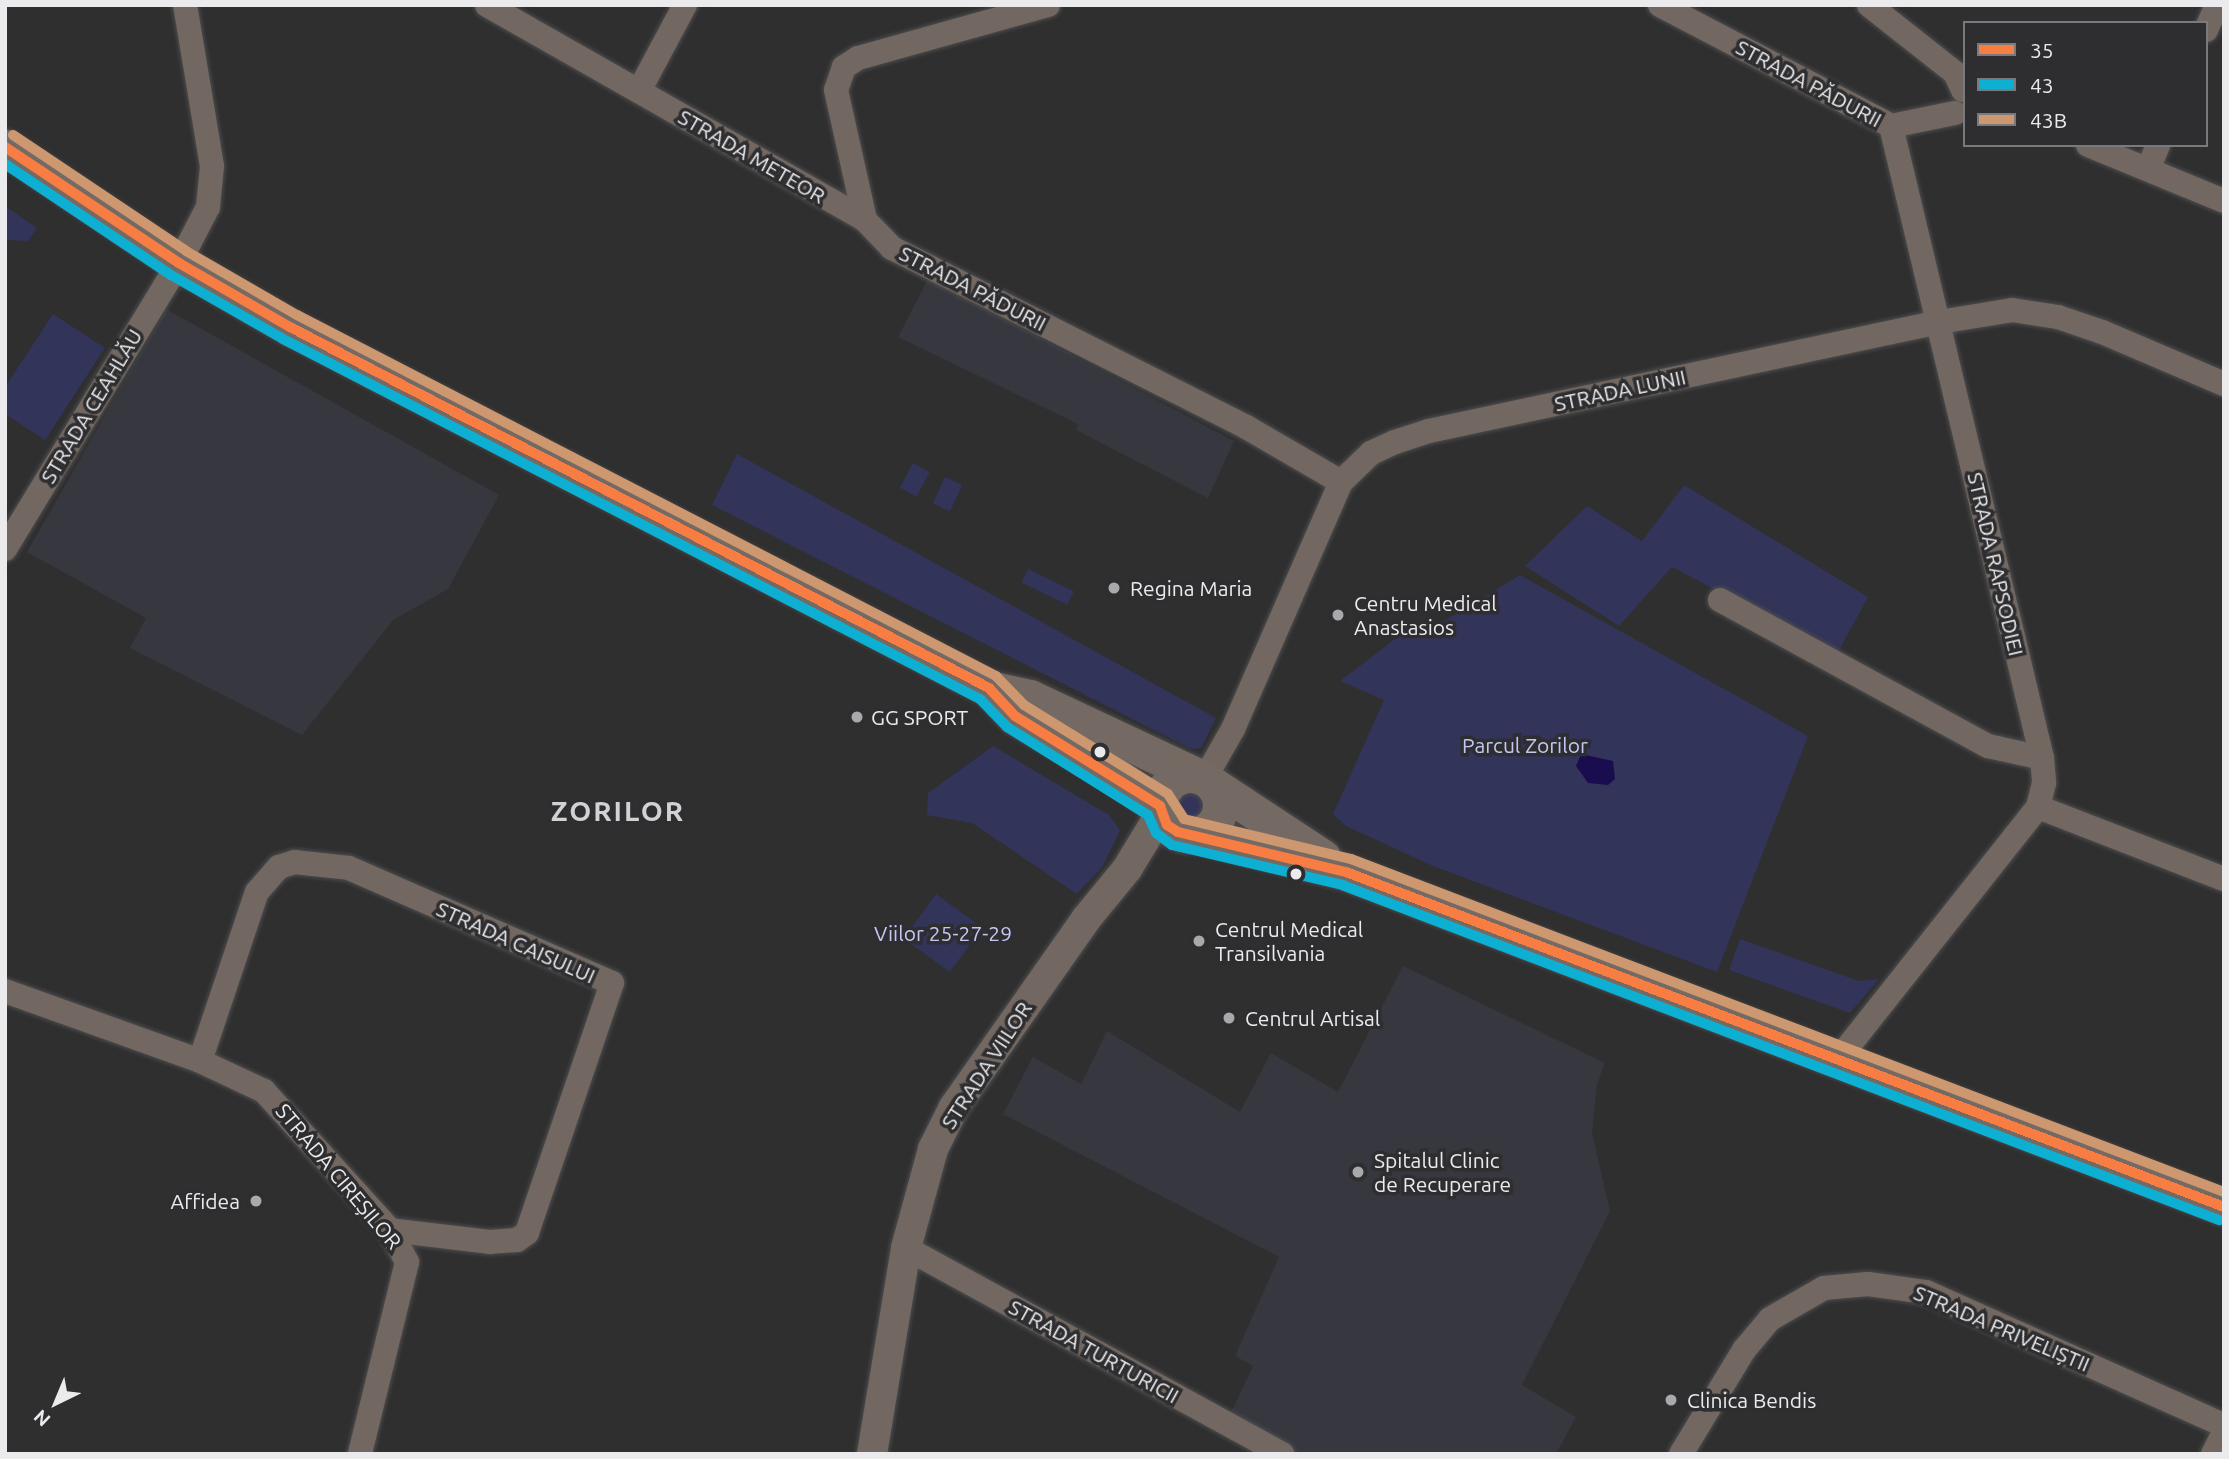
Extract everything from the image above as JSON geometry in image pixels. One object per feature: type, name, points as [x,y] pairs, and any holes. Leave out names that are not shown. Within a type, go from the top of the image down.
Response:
[{"type":"main road","points":[[5,147],[179,263],[303,334],[989,688],[1030,696],[1205,779],[1346,872]]},
{"type":"main road","points":[[989,688],[1015,716],[1163,819],[1346,872],[2224,1207]]},
{"type":"main road","points":[[1163,819],[1170,782],[1205,779]]},
{"type":"main road","points":[[1163,819],[1217,819],[1220,801],[1205,779]]},
{"type":"street","name":"STRADA METEOR","points":[[487,5],[865,220]]},
{"type":"street","points":[[639,91],[685,5]]},
{"type":"street","points":[[865,220],[836,90],[844,66],[858,58],[1048,5]]},
{"type":"street","name":"STRADA PĂDURII","points":[[1660,5],[1891,126],[1939,322]]},
{"type":"street","points":[[1869,5],[1955,73],[1962,104],[1891,126]]},
{"type":"street","points":[[2208,25],[2217,5]]},
{"type":"street","name":"STRADA CEAHLĂU","points":[[5,549],[179,263],[208,207],[212,183],[181,9]]},
{"type":"street","points":[[2093,147],[2224,201]]},
{"type":"street","points":[[2148,169],[2157,147]]},
{"type":"street","name":"STRADA PĂDURII","points":[[865,220],[892,248],[1235,421],[1342,482]]},
{"type":"street","name":"STRADA LUNII","points":[[1205,779],[1233,729],[1342,482],[1371,453],[1429,431],[1939,322],[2012,310],[2058,317],[2224,384]]},
{"type":"street","name":"STRADA RAPSODIEI","points":[[1838,1059],[2038,807],[2044,783],[2042,758],[1939,322]]},
{"type":"street","points":[[1720,600],[1988,746],[2042,758]]},
{"type":"street","points":[[2038,807],[2224,879]]},
{"type":"street","name":"STRADA VIILOR","points":[[1127,869],[1164,840],[1163,819]]},
{"type":"street","name":"STRADA VIILOR","points":[[872,1454],[906,1248],[933,1149],[954,1107],[1086,919],[1163,819]]},
{"type":"street","name":"STRADA CAISULUI","points":[[200,1061],[257,892],[279,867],[294,862],[349,869],[612,983],[527,1233],[517,1240],[490,1242],[390,1230]]},
{"type":"street","name":"STRADA CIREȘILOR","points":[[5,991],[244,1079],[281,1106],[390,1230],[405,1255],[405,1280],[360,1454]]},
{"type":"street","name":"STRADA TURTURICII","points":[[906,1248],[1282,1454]]},
{"type":"street","name":"STRADA PRIVELIȘTII","points":[[1681,1454],[1744,1350],[1770,1319],[1824,1288],[1868,1284],[1926,1292],[2224,1425]]},
{"type":"street","points":[[2213,1454],[2224,1432]]},
{"type":"shaded area","points":[[928,279],[1234,441],[1208,498],[1076,430],[1078,424],[898,337]]},
{"type":"shaded area","points":[[166,309],[499,495],[448,589],[393,620],[302,735],[130,648],[146,618],[27,552]]},
{"type":"shaded area","points":[[1581,754],[1613,761],[1615,779],[1608,785],[1588,783],[1576,766]]},
{"type":"shaded area","name":"Spitalul Clinic de Recuperare","points":[[1403,966],[1605,1063],[1597,1084],[1592,1133],[1610,1211],[1522,1385],[1576,1417],[1556,1454],[1282,1454],[1226,1423],[1253,1366],[1235,1356],[1279,1257],[1003,1114],[1033,1057],[1081,1084],[1107,1031],[1240,1112],[1271,1053],[1338,1092]]},
{"type":"green space","points":[[5,206],[37,228],[28,241],[5,240]]},
{"type":"green space","points":[[53,314],[105,348],[45,440],[5,414],[5,387]]},
{"type":"green space","points":[[737,454],[1216,718],[1201,748],[1191,749],[712,505]]},
{"type":"green space","points":[[913,463],[930,472],[917,497],[900,488]]},
{"type":"green space","points":[[945,477],[962,485],[950,511],[933,503]]},
{"type":"green space","points":[[1684,485],[1868,597],[1837,654],[1672,567],[1619,626],[1525,566],[1587,506],[1642,541]]},
{"type":"green space","points":[[1028,569],[1074,591],[1067,605],[1021,582]]},
{"type":"green space","name":"Parcul Zorilor","points":[[1520,575],[1808,736],[1717,972],[1433,866],[1346,826],[1333,814],[1384,700],[1340,681],[1416,623],[1420,636]]},
{"type":"green space","points":[[993,746],[1109,815],[1120,830],[1103,866],[1077,894],[972,823],[927,815],[928,793]]},
{"type":"green space","points":[[1191,791],[1200,795],[1204,804],[1200,813],[1191,817],[1182,813],[1178,804],[1182,795]]},
{"type":"green space","name":"Viilor 25-27-29","points":[[936,894],[982,928],[950,972],[904,938]]},
{"type":"green space","points":[[1740,939],[1859,981],[1879,979],[1850,1013],[1729,970]]},
{"type":"transit line","name":"43B","points":[[13,135],[186,251],[297,315],[996,676],[1024,705],[1168,794],[1184,819],[1351,859],[2224,1192]]},
{"type":"transit line","name":"35","points":[[5,147],[179,263],[290,327],[989,688],[1015,716],[1160,806],[1167,825],[1178,832],[1346,872],[2224,1207]]},
{"type":"transit line","name":"43","points":[[5,164],[171,275],[283,339],[980,699],[1007,727],[1148,815],[1156,833],[1172,845],[1342,885],[2219,1220]]},
{"type":"place","name":"Regina Maria","points":[[1114,588]]},
{"type":"place","name":"Centru Medical Anastasios","points":[[1338,615]]},
{"type":"place","name":"GG SPORT","points":[[857,717]]},
{"type":"place","name":"Centrul Medical Transilvania","points":[[1199,941]]},
{"type":"place","name":"Centrul Artisal","points":[[1229,1018]]},
{"type":"place","name":"Spitalul Clinic de Recuperare","points":[[1358,1172]]},
{"type":"place","name":"Affidea","points":[[256,1201]]},
{"type":"place","name":"Clinica Bendis","points":[[1671,1400]]},
{"type":"district","name":"ZORILOR","points":[[618,811]]}]
